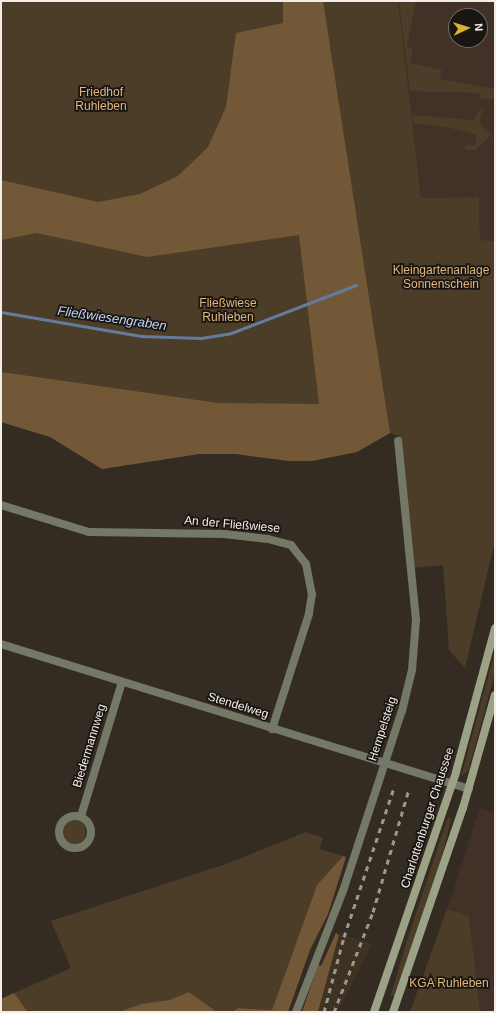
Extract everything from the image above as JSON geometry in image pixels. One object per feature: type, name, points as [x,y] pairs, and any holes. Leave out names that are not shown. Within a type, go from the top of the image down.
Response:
[{"type":"main road","name":"Charlottenburger Chaussee","points":[[374,1012],[451,785],[495,628]]},
{"type":"main road","points":[[393,1012],[434,896],[469,789],[495,695]]},
{"type":"street","name":"Hempelsteig","points":[[296,1012],[335,914],[410,680],[416,620],[398,441]]},
{"type":"street","name":"An der Fließwiese","points":[[1,505],[90,532],[224,534],[268,539],[291,545],[306,564],[309,573],[311,604],[272,729]]},
{"type":"street","name":"Stendelweg","points":[[1,644],[384,765],[469,789]]},
{"type":"street","name":"Biedermannweg","points":[[81,816],[122,682]]},
{"type":"street","points":[[81,816],[91,828],[91,840],[80,847],[63,842],[57,833],[61,822],[67,818],[81,816]]},
{"type":"shaded area","name":"Fließwiese Ruhleben","points":[[283,1],[323,1],[390,433],[357,452],[312,461],[289,461],[236,454],[199,454],[102,469],[50,437],[1,422],[1,372],[218,403],[319,404],[299,235],[147,257],[37,233],[1,240],[1,180],[98,202],[140,194],[178,176],[208,147],[226,107],[236,33],[283,23]]},
{"type":"shaded area","points":[[398,1],[495,1],[495,241],[480,240],[479,197],[421,198]]},
{"type":"shaded area","points":[[480,808],[495,812],[495,1012],[480,1012],[469,917],[447,909]]},
{"type":"shaded area","points":[[343,856],[346,857],[328,914],[310,950],[288,1012],[232,1012],[238,1008],[272,1010],[317,885]]},
{"type":"shaded area","points":[[336,933],[339,935],[318,1012],[302,1012],[318,965],[321,966]]},
{"type":"shaded area","points":[[340,933],[372,944],[338,1012],[318,1012]]},
{"type":"shaded area","points":[[189,992],[217,1012],[119,1012],[141,1004],[169,1000]]},
{"type":"shaded area","points":[[14,993],[28,1012],[4,1012],[1,1009],[1,999]]},
{"type":"green space","points":[[1,1],[398,1],[421,198],[479,197],[480,240],[495,241],[495,541],[465,668],[449,650],[443,565],[413,568],[399,436],[390,433],[357,451],[312,461],[289,461],[236,454],[199,454],[102,469],[50,437],[1,422]]},
{"type":"green space","points":[[399,1],[416,1],[407,47],[413,49],[410,63],[442,70],[440,79],[495,89],[495,99],[481,99],[480,93],[410,91]]},
{"type":"green space","points":[[483,106],[480,120],[481,126],[491,135],[475,150],[465,150],[465,145],[475,146],[477,135],[446,127],[413,123],[412,115],[474,120]]},
{"type":"green space","points":[[495,651],[495,672],[481,724],[468,771],[461,777]]},
{"type":"green space","points":[[448,817],[451,819],[439,869],[394,996],[391,995],[406,943]]},
{"type":"green space","points":[[74,820],[83,823],[86,832],[83,841],[74,844],[65,841],[62,832],[65,823]]},
{"type":"green space","points":[[306,832],[323,838],[319,849],[343,856],[317,885],[272,1010],[239,1008],[232,1012],[217,1012],[189,992],[169,1000],[141,1004],[119,1012],[28,1012],[14,993],[71,968],[51,921],[226,864]]},
{"type":"green space","name":"KGA Ruhleben","points":[[447,909],[469,916],[480,1012],[410,1012]]},
{"type":"waterway","name":"Fließwiesengraben","points":[[1,312],[141,336],[201,338],[231,333],[356,285]]},
{"type":"railway","points":[[324,1012],[344,937],[395,785]]},
{"type":"railway","points":[[334,1012],[373,912],[409,789]]},
{"type":"park label","name":"Friedhof Ruhleben","points":[[101,100]]},
{"type":"park label","name":"Kleingartenanlage Sonnenschein","points":[[441,278]]}]
